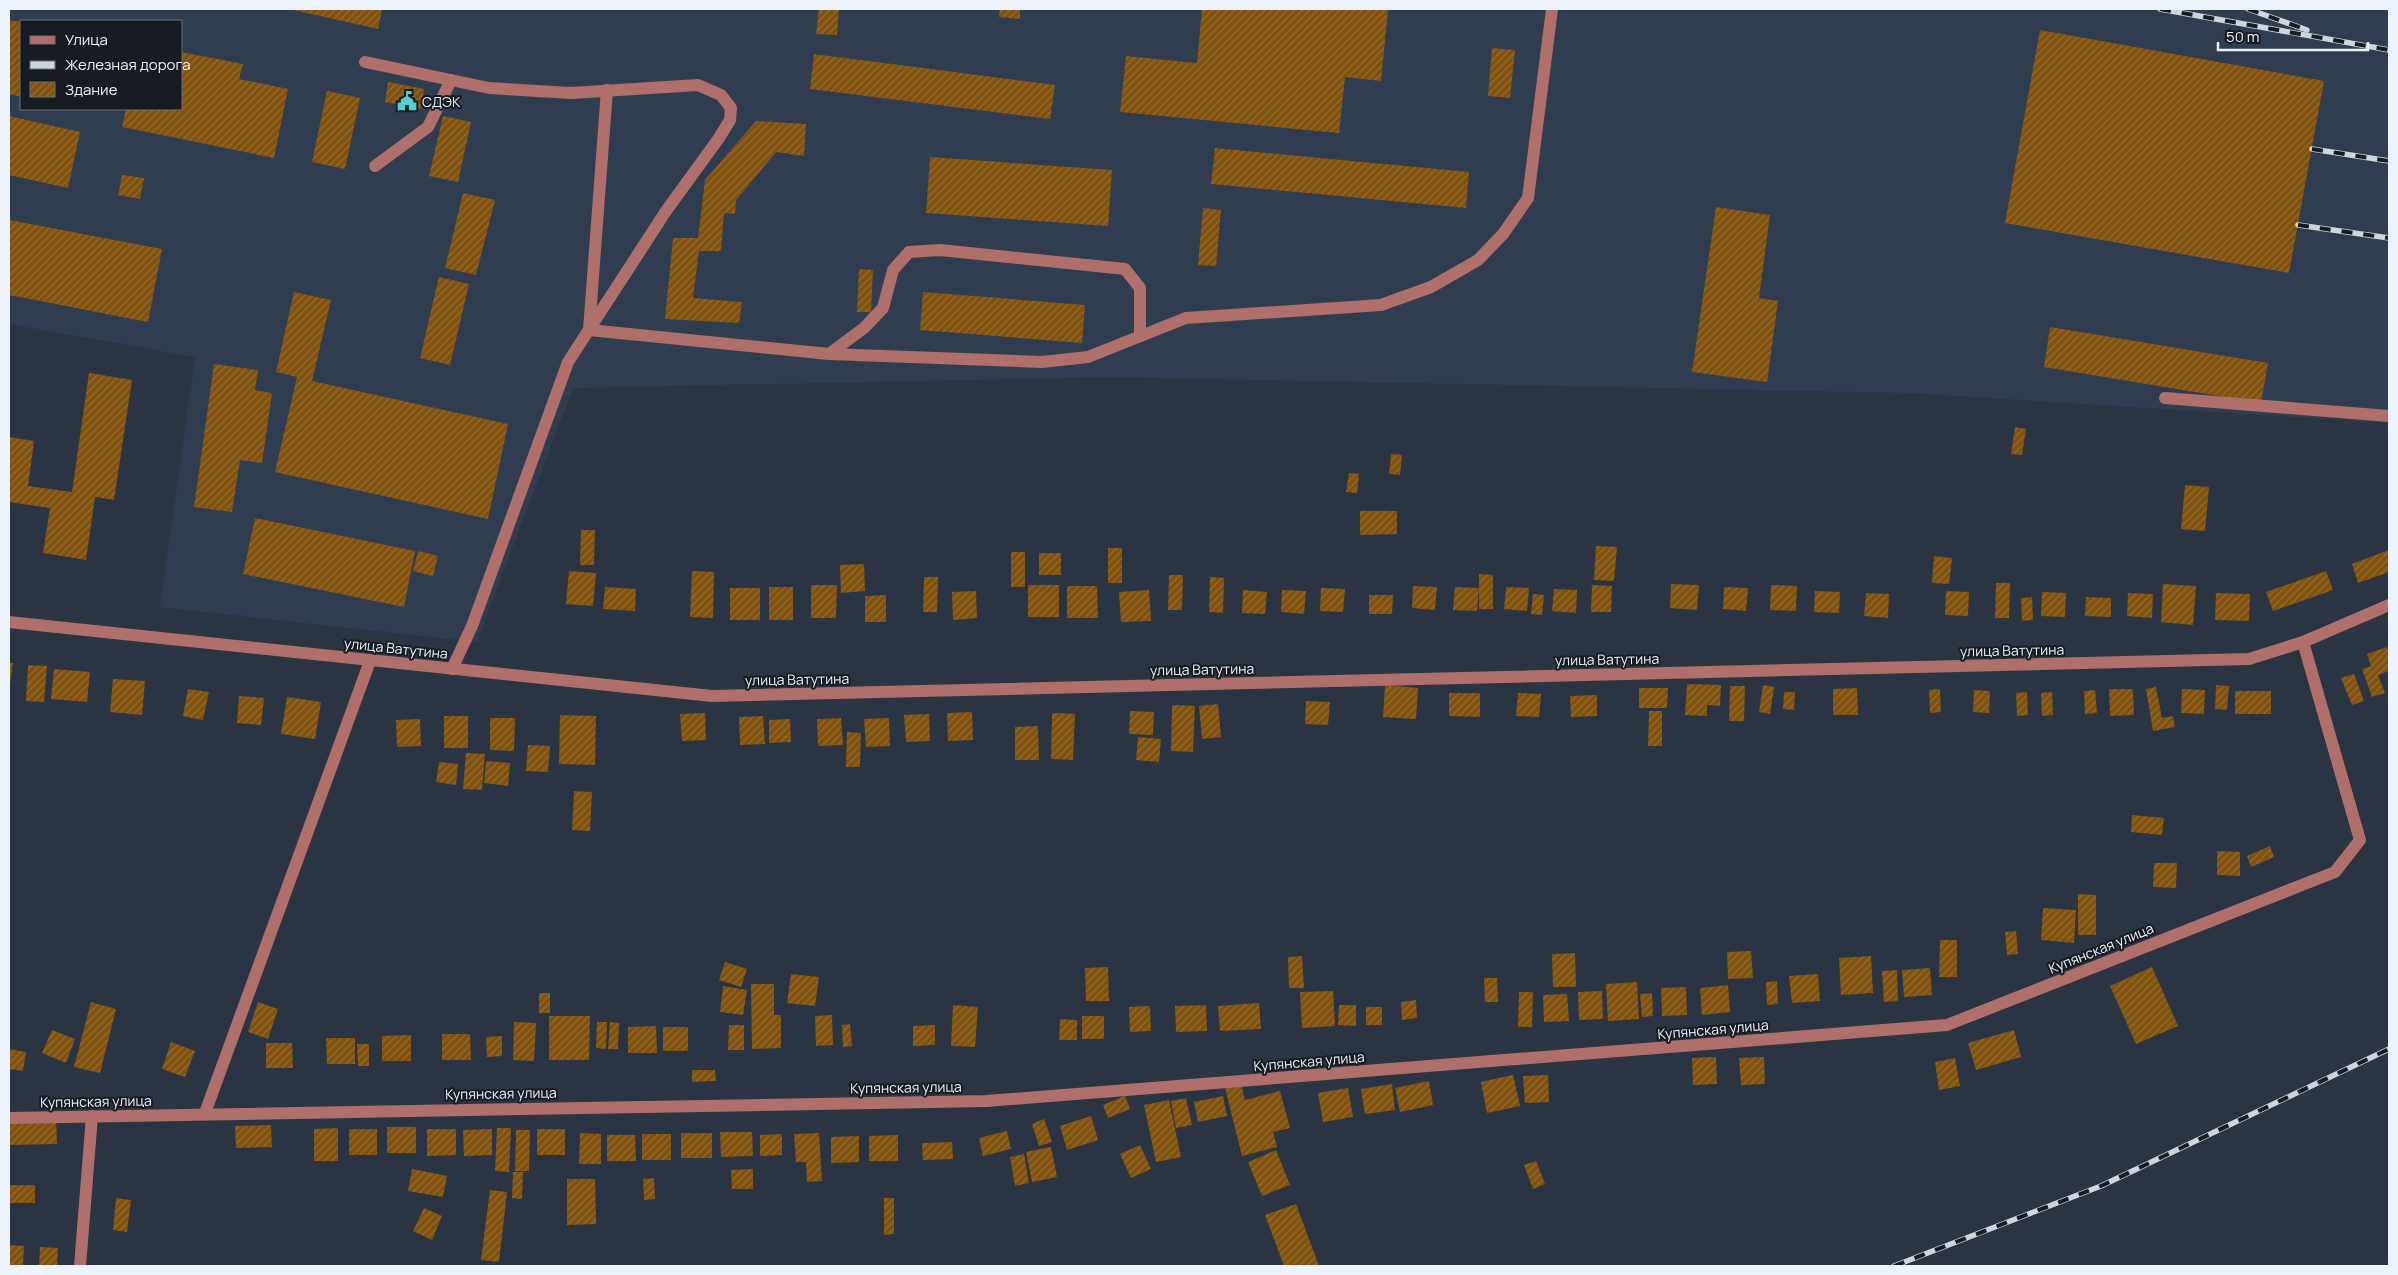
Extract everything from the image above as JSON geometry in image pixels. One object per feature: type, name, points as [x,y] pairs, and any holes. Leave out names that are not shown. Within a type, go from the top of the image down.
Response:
[{"type":"street","points":[[589,330],[829,354],[1042,362],[1088,357],[1186,318],[1381,305],[1431,288],[1478,260],[1503,234],[1528,198],[1552,9]]},
{"type":"street","points":[[365,62],[489,88],[571,92],[698,85],[721,95],[731,108],[730,120],[666,211],[568,362],[472,626],[452,669]]},
{"type":"street","points":[[375,166],[428,127],[451,80]]},
{"type":"street","points":[[589,330],[607,90]]},
{"type":"street","points":[[829,354],[864,328],[883,308],[893,270],[909,252],[940,250],[1124,269],[1140,288],[1140,336]]},
{"type":"street","points":[[2165,398],[2389,416]]},
{"type":"street","name":"улица Ватутина","points":[[9,622],[712,696],[2250,659],[2304,642],[2389,605]]},
{"type":"street","name":"Купянская улица","points":[[9,1118],[204,1113],[987,1101],[1947,1025],[2335,872],[2360,840],[2304,642]]},
{"type":"street","points":[[204,1113],[370,661]]},
{"type":"street","points":[[80,1266],[92,1116]]},
{"type":"shaded area","points":[[9,9],[2389,9],[2389,423],[1909,393],[1110,377],[573,388],[477,642],[160,607],[195,357],[9,324]]},
{"type":"building","points":[[289,9],[382,9],[378,29]]},
{"type":"building","points":[[819,9],[839,9],[837,35],[816,34]]},
{"type":"building","points":[[1000,9],[1020,9],[1020,19],[999,17]]},
{"type":"building","points":[[1202,9],[1388,9],[1381,81],[1345,77],[1339,133],[1120,112],[1126,56],[1197,63]]},
{"type":"building","points":[[9,20],[20,22],[20,97],[9,94]]},
{"type":"building","points":[[2040,30],[2324,81],[2289,273],[2005,223]]},
{"type":"building","points":[[1492,48],[1515,50],[1510,98],[1488,96]]},
{"type":"building","points":[[182,52],[243,64],[239,79],[288,89],[274,158],[122,127],[126,110],[182,110]]},
{"type":"building","points":[[814,54],[1055,85],[1050,119],[810,89]]},
{"type":"building","points":[[388,82],[424,89],[421,109],[385,102]]},
{"type":"building","points":[[327,91],[360,98],[345,169],[312,162]]},
{"type":"building","points":[[9,116],[80,132],[68,188],[9,175]]},
{"type":"building","points":[[443,116],[471,122],[458,182],[429,176]]},
{"type":"building","points":[[756,121],[806,124],[804,156],[776,152],[736,200],[735,214],[724,213],[721,251],[699,251],[693,298],[742,302],[739,323],[665,319],[673,238],[698,238],[705,180]]},
{"type":"building","points":[[1215,148],[1469,172],[1466,208],[1211,184]]},
{"type":"building","points":[[930,157],[1112,170],[1108,226],[926,213]]},
{"type":"building","points":[[122,175],[144,178],[140,199],[118,195]]},
{"type":"building","points":[[463,193],[495,200],[476,275],[445,268]]},
{"type":"building","points":[[1716,207],[1770,215],[1759,298],[1778,301],[1767,382],[1692,372]]},
{"type":"building","points":[[1203,208],[1221,210],[1216,266],[1198,265]]},
{"type":"building","points":[[9,220],[162,249],[148,322],[9,295]]},
{"type":"building","points":[[859,269],[873,270],[871,312],[857,312]]},
{"type":"building","points":[[439,277],[469,284],[450,365],[420,358]]},
{"type":"building","points":[[294,292],[331,300],[312,381],[508,424],[488,519],[275,472],[297,377],[276,372]]},
{"type":"building","points":[[923,292],[1085,305],[1082,343],[920,330]]},
{"type":"building","points":[[2050,327],[2268,363],[2261,403],[2044,367]]},
{"type":"building","points":[[214,364],[258,370],[255,390],[272,393],[262,463],[240,460],[232,512],[194,507]]},
{"type":"building","points":[[89,373],[132,380],[114,500],[95,497],[86,560],[43,553],[50,508],[9,502],[9,437],[34,441],[28,486],[72,492]]},
{"type":"building","points":[[2015,427],[2026,429],[2022,455],[2011,454]]},
{"type":"building","points":[[1391,454],[1402,455],[1400,475],[1389,474]]},
{"type":"building","points":[[1349,473],[1359,474],[1357,493],[1346,492]]},
{"type":"building","points":[[2185,485],[2209,487],[2205,531],[2181,529]]},
{"type":"building","points":[[1360,511],[1397,511],[1397,534],[1360,535]]},
{"type":"building","points":[[255,518],[415,551],[404,607],[243,574]]},
{"type":"building","points":[[581,530],[595,530],[594,565],[580,565]]},
{"type":"building","points":[[1596,546],[1617,547],[1614,581],[1594,580]]},
{"type":"building","points":[[1108,548],[1122,548],[1122,583],[1108,583]]},
{"type":"building","points":[[2389,550],[2389,572],[2358,583],[2352,564]]},
{"type":"building","points":[[418,551],[438,556],[433,576],[413,571]]},
{"type":"building","points":[[1011,552],[1025,552],[1025,587],[1011,587]]},
{"type":"building","points":[[1039,553],[1061,553],[1061,575],[1039,575]]},
{"type":"building","points":[[1934,556],[1952,558],[1949,584],[1932,583]]},
{"type":"building","points":[[864,564],[865,591],[841,593],[840,565]]},
{"type":"building","points":[[569,571],[596,573],[593,606],[566,604]]},
{"type":"building","points":[[692,571],[714,572],[713,618],[690,617]]},
{"type":"building","points":[[2326,571],[2333,590],[2273,611],[2266,592]]},
{"type":"building","points":[[1479,574],[1493,575],[1493,609],[1479,609]]},
{"type":"building","points":[[1169,575],[1183,575],[1182,610],[1168,610]]},
{"type":"building","points":[[924,577],[938,577],[937,612],[923,612]]},
{"type":"building","points":[[1210,577],[1224,578],[1223,613],[1209,612]]},
{"type":"building","points":[[1996,583],[2010,583],[2009,618],[1995,618]]},
{"type":"building","points":[[1671,584],[1699,585],[1697,610],[1670,608]]},
{"type":"building","points":[[2163,584],[2196,586],[2193,625],[2161,622]]},
{"type":"building","points":[[811,585],[837,585],[836,618],[811,618]]},
{"type":"building","points":[[1028,585],[1059,585],[1059,617],[1028,617]]},
{"type":"building","points":[[1592,585],[1612,586],[1611,612],[1591,612]]},
{"type":"building","points":[[1771,585],[1797,586],[1796,611],[1770,610]]},
{"type":"building","points":[[1067,586],[1097,586],[1098,618],[1067,618]]},
{"type":"building","points":[[1413,586],[1437,587],[1435,610],[1412,608]]},
{"type":"building","points":[[605,587],[636,589],[635,611],[603,609]]},
{"type":"building","points":[[769,587],[793,587],[793,620],[769,620]]},
{"type":"building","points":[[1455,587],[1479,588],[1477,611],[1453,610]]},
{"type":"building","points":[[1506,587],[1529,588],[1527,611],[1504,609]]},
{"type":"building","points":[[1724,587],[1748,588],[1746,611],[1723,609]]},
{"type":"building","points":[[730,588],[760,588],[760,620],[730,620]]},
{"type":"building","points":[[1321,588],[1345,589],[1343,612],[1320,611]]},
{"type":"building","points":[[1554,589],[1577,590],[1576,613],[1552,611]]},
{"type":"building","points":[[1149,590],[1151,621],[1121,622],[1119,592]]},
{"type":"building","points":[[1243,590],[1267,592],[1265,614],[1242,613]]},
{"type":"building","points":[[1282,590],[1306,591],[1304,614],[1281,612]]},
{"type":"building","points":[[976,591],[977,618],[953,620],[952,592]]},
{"type":"building","points":[[1815,591],[1840,592],[1839,613],[1814,612]]},
{"type":"building","points":[[1946,591],[1969,592],[1968,616],[1945,615]]},
{"type":"building","points":[[2042,592],[2066,593],[2065,617],[2041,616]]},
{"type":"building","points":[[1866,593],[1889,594],[1888,618],[1864,616]]},
{"type":"building","points":[[2128,593],[2153,594],[2152,618],[2127,616]]},
{"type":"building","points":[[2216,593],[2250,594],[2249,621],[2215,620]]},
{"type":"building","points":[[1533,594],[1544,595],[1542,615],[1531,614]]},
{"type":"building","points":[[886,595],[886,622],[865,622],[865,596]]},
{"type":"building","points":[[1369,595],[1393,595],[1392,614],[1369,614]]},
{"type":"building","points":[[2032,597],[2033,620],[2022,621],[2021,598]]},
{"type":"building","points":[[2086,597],[2111,598],[2111,617],[2085,616]]},
{"type":"building","points":[[2387,647],[2389,671],[2378,675],[2385,693],[2372,697],[2362,669],[2371,666],[2367,654]]},
{"type":"building","points":[[9,663],[13,663],[10,684],[9,684]]},
{"type":"building","points":[[28,665],[47,666],[44,702],[26,701]]},
{"type":"building","points":[[54,669],[90,672],[87,702],[51,699]]},
{"type":"building","points":[[2354,674],[2364,701],[2352,705],[2341,678]]},
{"type":"building","points":[[113,679],[145,681],[142,715],[110,712]]},
{"type":"building","points":[[1687,684],[1721,685],[1720,706],[1707,705],[1707,716],[1685,715]]},
{"type":"building","points":[[1385,685],[1418,688],[1416,719],[1383,717]]},
{"type":"building","points":[[1763,685],[1774,687],[1770,714],[1759,712]]},
{"type":"building","points":[[2216,685],[2229,686],[2227,710],[2215,709]]},
{"type":"building","points":[[1730,686],[1745,686],[1744,721],[1729,721]]},
{"type":"building","points":[[2156,687],[2162,718],[2173,716],[2175,727],[2153,731],[2146,689]]},
{"type":"building","points":[[1639,688],[1668,688],[1667,708],[1639,708]]},
{"type":"building","points":[[1857,688],[1858,715],[1833,715],[1833,689]]},
{"type":"building","points":[[188,689],[209,692],[203,720],[183,716]]},
{"type":"building","points":[[1940,689],[1941,712],[1930,713],[1929,690]]},
{"type":"building","points":[[2109,689],[2133,689],[2134,715],[2110,716]]},
{"type":"building","points":[[2182,689],[2205,690],[2204,714],[2181,713]]},
{"type":"building","points":[[1974,690],[1990,691],[1989,713],[1973,712]]},
{"type":"building","points":[[2095,690],[2097,713],[2085,714],[2084,691]]},
{"type":"building","points":[[2235,691],[2271,691],[2271,714],[2235,714]]},
{"type":"building","points":[[1784,692],[1795,692],[1794,710],[1783,709]]},
{"type":"building","points":[[2027,692],[2028,715],[2017,716],[2016,693]]},
{"type":"building","points":[[2052,692],[2053,715],[2042,716],[2041,693]]},
{"type":"building","points":[[1449,693],[1480,693],[1480,717],[1449,716]]},
{"type":"building","points":[[1518,693],[1541,694],[1539,717],[1516,716]]},
{"type":"building","points":[[1597,695],[1597,716],[1571,717],[1570,696]]},
{"type":"building","points":[[239,696],[264,698],[261,725],[237,723]]},
{"type":"building","points":[[287,697],[321,702],[315,739],[281,734]]},
{"type":"building","points":[[1306,701],[1330,702],[1328,725],[1305,724]]},
{"type":"building","points":[[1218,704],[1221,737],[1202,739],[1199,706]]},
{"type":"building","points":[[1172,705],[1195,706],[1193,752],[1171,751]]},
{"type":"building","points":[[1130,711],[1154,712],[1153,735],[1129,734]]},
{"type":"building","points":[[1649,711],[1662,711],[1662,746],[1648,746]]},
{"type":"building","points":[[972,712],[973,740],[948,741],[947,713]]},
{"type":"building","points":[[705,713],[706,740],[682,741],[680,714]]},
{"type":"building","points":[[1052,713],[1075,714],[1073,760],[1051,759]]},
{"type":"building","points":[[929,714],[930,741],[906,742],[904,715]]},
{"type":"building","points":[[560,715],[596,716],[595,765],[559,764]]},
{"type":"building","points":[[444,716],[468,716],[468,748],[444,748]]},
{"type":"building","points":[[763,716],[765,744],[740,745],[739,717]]},
{"type":"building","points":[[490,718],[515,718],[514,751],[490,750]]},
{"type":"building","points":[[841,718],[843,745],[818,746],[817,719]]},
{"type":"building","points":[[889,718],[890,746],[866,747],[864,719]]},
{"type":"building","points":[[420,719],[421,746],[397,747],[396,720]]},
{"type":"building","points":[[790,719],[791,742],[769,743],[769,720]]},
{"type":"building","points":[[1038,726],[1039,760],[1015,760],[1015,727]]},
{"type":"building","points":[[847,732],[861,733],[860,767],[846,767]]},
{"type":"building","points":[[1138,737],[1161,739],[1159,762],[1136,760]]},
{"type":"building","points":[[528,745],[550,746],[548,772],[526,771]]},
{"type":"building","points":[[466,753],[485,754],[482,790],[463,789]]},
{"type":"building","points":[[486,761],[510,763],[508,786],[484,783]]},
{"type":"building","points":[[439,762],[458,764],[456,785],[436,782]]},
{"type":"building","points":[[574,791],[592,792],[590,831],[572,830]]},
{"type":"building","points":[[2132,815],[2164,818],[2162,835],[2131,832]]},
{"type":"building","points":[[2270,846],[2274,857],[2251,867],[2247,856]]},
{"type":"building","points":[[2217,851],[2240,852],[2240,876],[2217,875]]},
{"type":"building","points":[[2154,863],[2177,863],[2176,888],[2153,887]]},
{"type":"building","points":[[2078,894],[2096,895],[2096,935],[2078,935]]},
{"type":"building","points":[[2043,908],[2076,910],[2074,943],[2041,940]]},
{"type":"building","points":[[2016,931],[2018,954],[2007,955],[2005,932]]},
{"type":"building","points":[[1940,940],[1957,940],[1957,977],[1939,977]]},
{"type":"building","points":[[1751,951],[1753,978],[1728,979],[1727,952]]},
{"type":"building","points":[[1575,953],[1576,987],[1553,987],[1552,954]]},
{"type":"building","points":[[1302,956],[1304,988],[1289,988],[1288,957]]},
{"type":"building","points":[[1871,956],[1873,993],[1841,995],[1839,958]]},
{"type":"building","points":[[725,962],[747,969],[741,987],[719,980]]},
{"type":"building","points":[[1108,967],[1109,1001],[1086,1001],[1085,968]]},
{"type":"building","points":[[2152,967],[2178,1026],[2136,1044],[2110,986]]},
{"type":"building","points":[[1930,968],[1932,995],[1904,997],[1902,970]]},
{"type":"building","points":[[1897,970],[1898,1001],[1884,1002],[1882,971]]},
{"type":"building","points":[[791,974],[819,977],[815,1006],[787,1003]]},
{"type":"building","points":[[1818,974],[1820,1001],[1792,1003],[1789,976]]},
{"type":"building","points":[[1484,978],[1497,978],[1498,1002],[1485,1002]]},
{"type":"building","points":[[1777,981],[1778,1004],[1767,1005],[1766,982]]},
{"type":"building","points":[[1637,982],[1639,1019],[1608,1021],[1606,984]]},
{"type":"building","points":[[751,984],[774,984],[774,1015],[781,1015],[781,1048],[752,1049]]},
{"type":"building","points":[[1728,985],[1730,1012],[1702,1015],[1700,988]]},
{"type":"building","points":[[723,986],[747,990],[743,1015],[720,1012]]},
{"type":"building","points":[[1686,987],[1687,1015],[1662,1016],[1661,988]]},
{"type":"building","points":[[1333,991],[1335,1026],[1302,1028],[1300,992]]},
{"type":"building","points":[[1602,991],[1603,1019],[1579,1020],[1578,992]]},
{"type":"building","points":[[1519,992],[1533,992],[1532,1027],[1518,1027]]},
{"type":"building","points":[[539,993],[550,993],[550,1013],[539,1013]]},
{"type":"building","points":[[1652,993],[1653,1016],[1642,1017],[1640,994]]},
{"type":"building","points":[[1567,994],[1569,1021],[1544,1022],[1543,995]]},
{"type":"building","points":[[1416,1000],[1417,1018],[1402,1020],[1401,1002]]},
{"type":"building","points":[[91,1002],[116,1009],[100,1073],[74,1067]]},
{"type":"building","points":[[258,1002],[278,1009],[268,1039],[248,1032]]},
{"type":"building","points":[[1259,1003],[1261,1029],[1220,1031],[1218,1006]]},
{"type":"building","points":[[953,1005],[978,1007],[975,1047],[951,1046]]},
{"type":"building","points":[[1206,1005],[1207,1031],[1176,1032],[1175,1006]]},
{"type":"building","points":[[1339,1005],[1356,1005],[1356,1026],[1338,1025]]},
{"type":"building","points":[[1150,1006],[1151,1031],[1130,1032],[1129,1007]]},
{"type":"building","points":[[1366,1007],[1382,1007],[1382,1025],[1366,1025]]},
{"type":"building","points":[[832,1015],[833,1045],[816,1046],[815,1016]]},
{"type":"building","points":[[549,1016],[590,1016],[589,1060],[549,1060]]},
{"type":"building","points":[[1082,1016],[1104,1016],[1104,1039],[1082,1039]]},
{"type":"building","points":[[1060,1019],[1077,1020],[1077,1040],[1059,1040]]},
{"type":"building","points":[[514,1022],[536,1023],[534,1061],[513,1060]]},
{"type":"building","points":[[597,1022],[607,1022],[606,1049],[596,1048]]},
{"type":"building","points":[[610,1022],[619,1023],[618,1049],[608,1049]]},
{"type":"building","points":[[850,1024],[852,1046],[843,1047],[842,1025]]},
{"type":"building","points":[[729,1025],[744,1025],[744,1050],[728,1050]]},
{"type":"building","points":[[935,1025],[935,1045],[913,1046],[913,1026]]},
{"type":"building","points":[[656,1026],[657,1053],[628,1053],[628,1027]]},
{"type":"building","points":[[663,1027],[688,1027],[688,1051],[663,1051]]},
{"type":"building","points":[[52,1030],[75,1039],[66,1063],[42,1053]]},
{"type":"building","points":[[2014,1030],[2021,1057],[1976,1070],[1968,1043]]},
{"type":"building","points":[[442,1034],[470,1034],[471,1060],[442,1060]]},
{"type":"building","points":[[411,1035],[411,1061],[382,1061],[382,1036]]},
{"type":"building","points":[[502,1036],[502,1056],[487,1057],[486,1037]]},
{"type":"building","points":[[326,1038],[355,1038],[355,1064],[327,1064]]},
{"type":"building","points":[[171,1042],[195,1051],[185,1077],[162,1069]]},
{"type":"building","points":[[266,1043],[292,1043],[293,1068],[266,1068]]},
{"type":"building","points":[[357,1044],[369,1044],[369,1066],[358,1066]]},
{"type":"building","points":[[9,1049],[26,1052],[23,1071],[9,1069]]},
{"type":"building","points":[[1716,1057],[1717,1084],[1693,1085],[1692,1058]]},
{"type":"building","points":[[1764,1057],[1765,1084],[1741,1085],[1739,1058]]},
{"type":"building","points":[[1955,1058],[1960,1086],[1939,1090],[1935,1062]]},
{"type":"building","points":[[692,1070],[715,1070],[716,1081],[692,1082]]},
{"type":"building","points":[[1513,1075],[1520,1106],[1487,1113],[1481,1082]]},
{"type":"building","points":[[1548,1075],[1549,1102],[1525,1103],[1523,1076]]},
{"type":"building","points":[[1429,1081],[1433,1105],[1400,1112],[1395,1088]]},
{"type":"building","points":[[1241,1084],[1245,1100],[1280,1091],[1290,1128],[1273,1132],[1277,1147],[1242,1156],[1225,1088]]},
{"type":"building","points":[[1392,1084],[1395,1110],[1365,1114],[1361,1089]]},
{"type":"building","points":[[1348,1088],[1353,1117],[1323,1122],[1318,1093]]},
{"type":"building","points":[[1125,1096],[1130,1109],[1108,1118],[1103,1105]]},
{"type":"building","points":[[1223,1096],[1227,1116],[1198,1122],[1194,1102]]},
{"type":"building","points":[[1186,1098],[1192,1125],[1176,1128],[1171,1101]]},
{"type":"building","points":[[1169,1100],[1181,1157],[1156,1162],[1144,1105]]},
{"type":"building","points":[[1091,1116],[1098,1140],[1067,1150],[1060,1126]]},
{"type":"building","points":[[56,1119],[57,1144],[9,1145],[9,1120]]},
{"type":"building","points":[[1044,1119],[1052,1142],[1039,1146],[1032,1124]]},
{"type":"building","points":[[271,1125],[272,1147],[236,1148],[235,1126]]},
{"type":"building","points":[[387,1127],[416,1127],[416,1153],[387,1153]]},
{"type":"building","points":[[338,1128],[338,1161],[314,1161],[314,1129]]},
{"type":"building","points":[[497,1128],[511,1128],[509,1172],[495,1171]]},
{"type":"building","points":[[349,1129],[377,1129],[377,1155],[349,1155]]},
{"type":"building","points":[[427,1129],[456,1129],[456,1155],[427,1156]]},
{"type":"building","points":[[492,1129],[492,1155],[464,1156],[463,1130]]},
{"type":"building","points":[[537,1129],[565,1129],[565,1155],[537,1155]]},
{"type":"building","points":[[516,1130],[530,1130],[529,1171],[515,1171]]},
{"type":"building","points":[[1007,1131],[1011,1149],[983,1156],[979,1138]]},
{"type":"building","points":[[720,1132],[752,1132],[753,1156],[721,1157]]},
{"type":"building","points":[[580,1133],[601,1134],[601,1164],[579,1164]]},
{"type":"building","points":[[681,1133],[712,1133],[712,1158],[681,1158]]},
{"type":"building","points":[[819,1133],[822,1181],[807,1182],[806,1162],[796,1162],[794,1134]]},
{"type":"building","points":[[642,1134],[671,1134],[671,1160],[642,1160]]},
{"type":"building","points":[[782,1134],[782,1155],[760,1156],[760,1135]]},
{"type":"building","points":[[607,1135],[635,1135],[636,1161],[607,1161]]},
{"type":"building","points":[[898,1135],[898,1161],[869,1161],[869,1136]]},
{"type":"building","points":[[859,1136],[859,1162],[831,1163],[831,1137]]},
{"type":"building","points":[[952,1142],[953,1159],[923,1160],[922,1143]]},
{"type":"building","points":[[1140,1145],[1151,1169],[1131,1178],[1120,1154]]},
{"type":"building","points":[[1051,1147],[1057,1177],[1032,1182],[1026,1152]]},
{"type":"building","points":[[1276,1150],[1290,1185],[1262,1196],[1248,1162]]},
{"type":"building","points":[[1024,1154],[1029,1183],[1015,1186],[1010,1157]]},
{"type":"building","points":[[1536,1161],[1545,1184],[1533,1189],[1524,1165]]},
{"type":"building","points":[[412,1169],[447,1176],[443,1197],[408,1191]]},
{"type":"building","points":[[753,1169],[753,1189],[732,1189],[731,1170]]},
{"type":"building","points":[[513,1172],[523,1172],[522,1199],[512,1198]]},
{"type":"building","points":[[654,1178],[655,1199],[644,1200],[643,1179]]},
{"type":"building","points":[[567,1179],[595,1179],[596,1224],[567,1225]]},
{"type":"building","points":[[9,1185],[35,1185],[35,1203],[9,1203]]},
{"type":"building","points":[[490,1190],[507,1192],[499,1262],[481,1260]]},
{"type":"building","points":[[116,1198],[131,1200],[127,1232],[113,1230]]},
{"type":"building","points":[[884,1198],[894,1198],[894,1234],[884,1235]]},
{"type":"building","points":[[1296,1204],[1319,1266],[1284,1266],[1265,1215]]},
{"type":"building","points":[[424,1208],[442,1216],[432,1240],[413,1231]]},
{"type":"building","points":[[9,1245],[24,1246],[23,1266],[9,1266]]},
{"type":"building","points":[[40,1247],[58,1248],[57,1266],[39,1266]]},
{"type":"railway","points":[[2160,9],[2389,50]]},
{"type":"railway","points":[[2248,9],[2307,30]]},
{"type":"railway","points":[[2312,149],[2389,161]]},
{"type":"railway","points":[[2298,225],[2389,238]]},
{"type":"railway","points":[[1894,1266],[2101,1186],[2389,1049]]},
{"type":"place","name":"СДЭК","points":[[407,101]]}]
